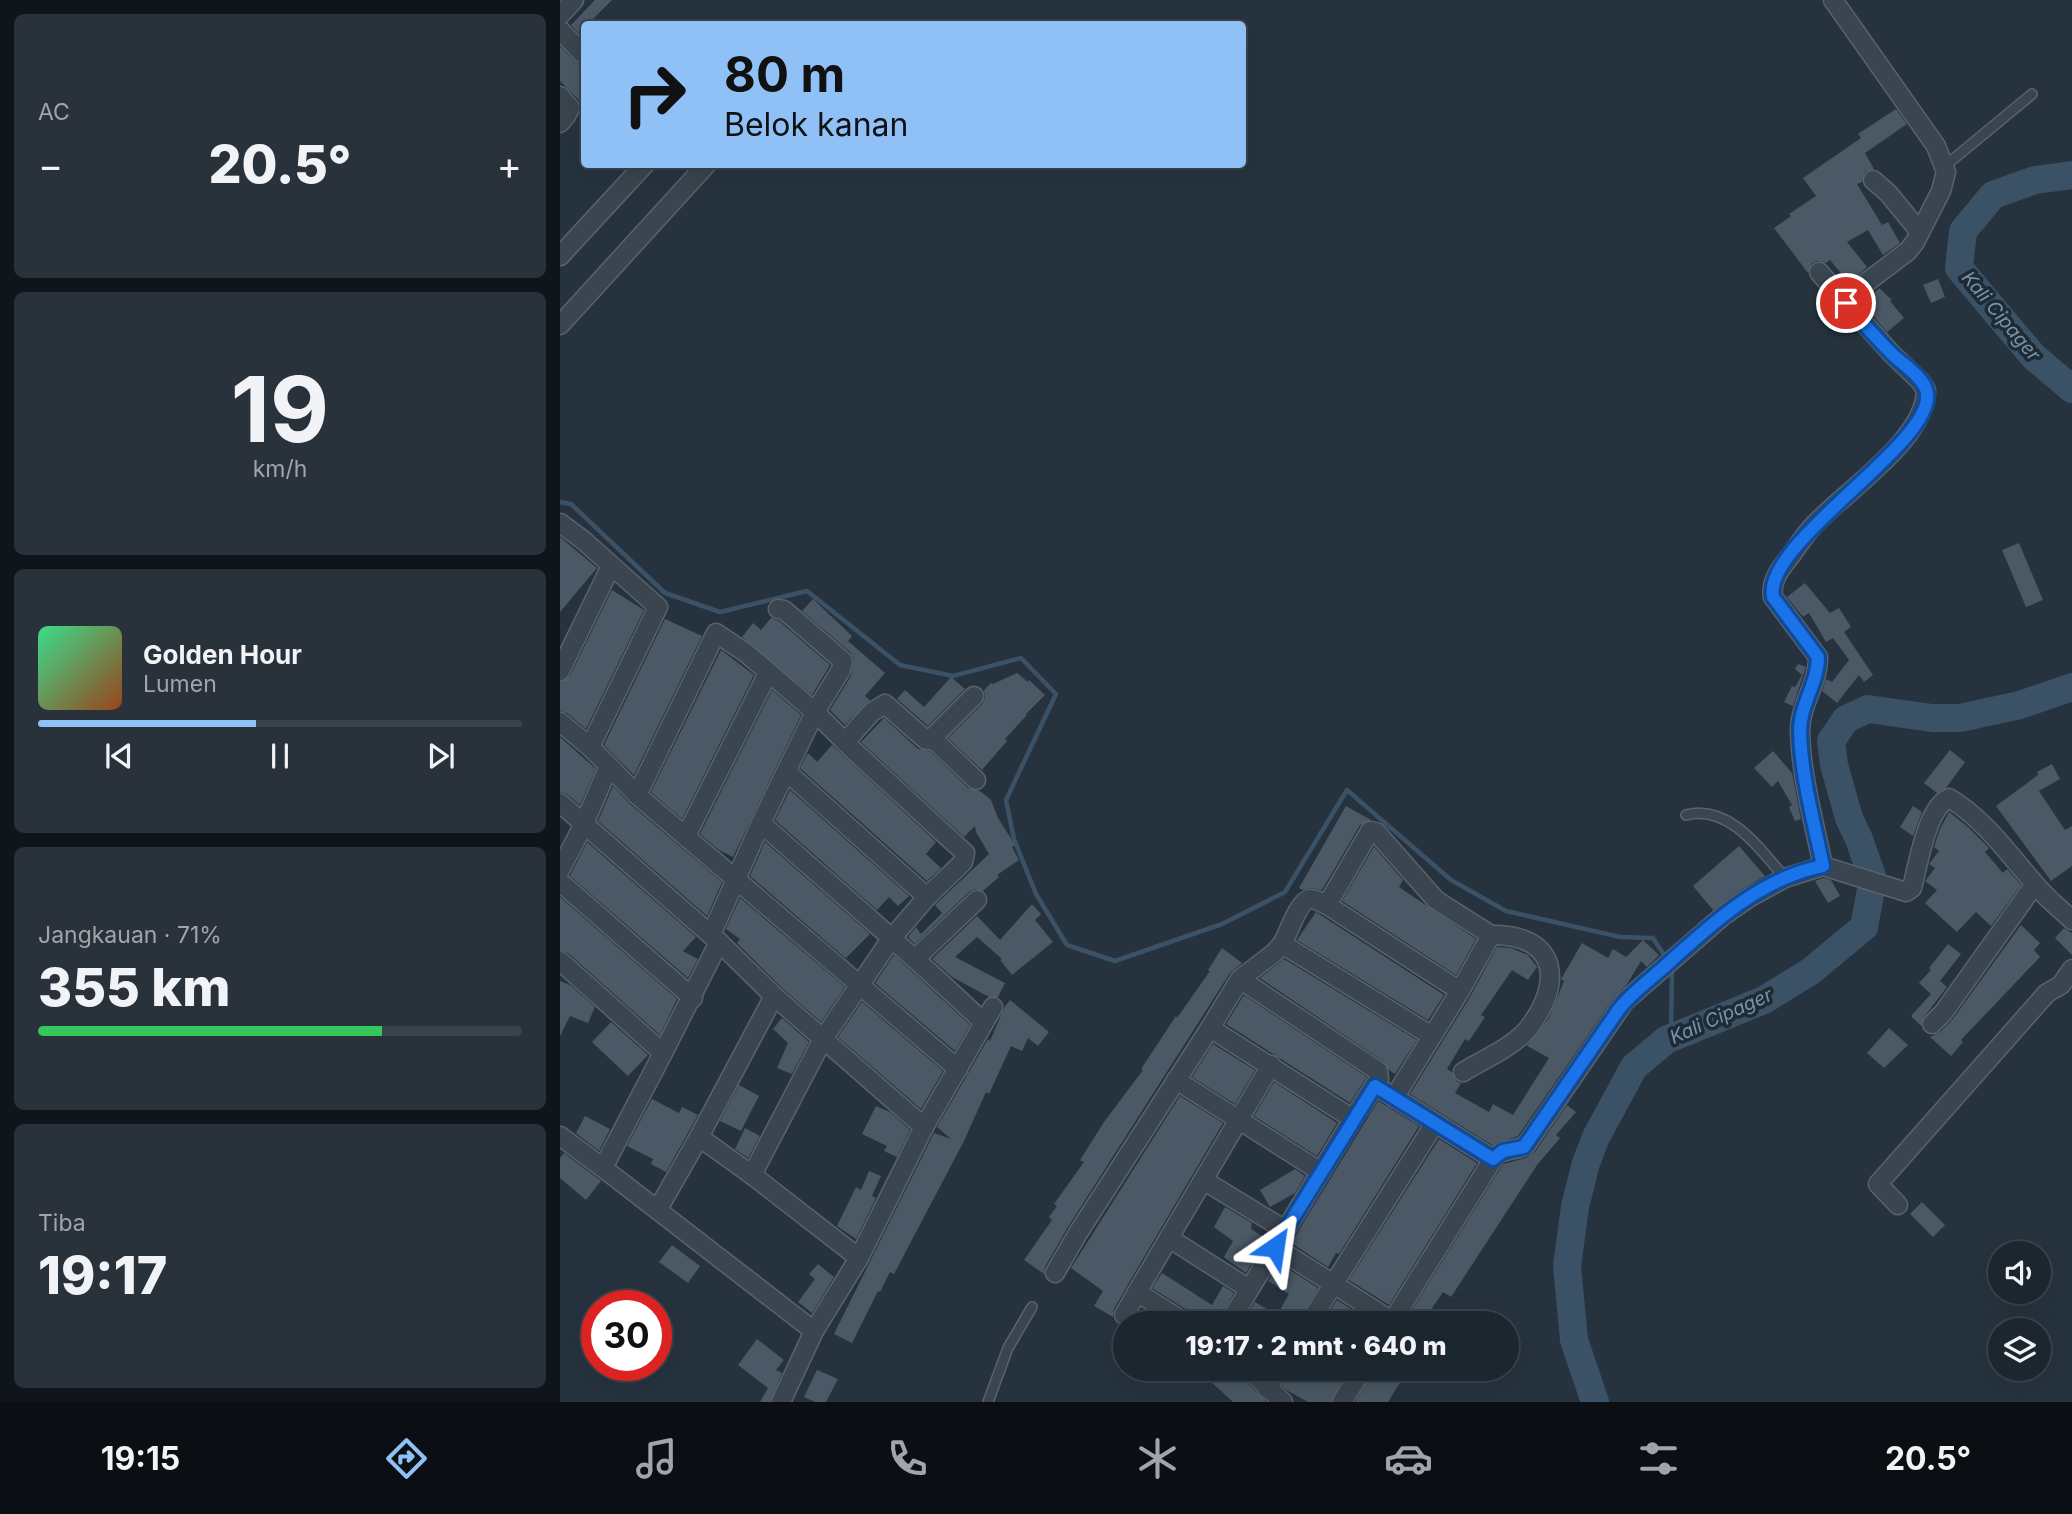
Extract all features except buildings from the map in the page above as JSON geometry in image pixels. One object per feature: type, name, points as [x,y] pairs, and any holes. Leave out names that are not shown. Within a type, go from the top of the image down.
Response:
[{"type":"street","points":[[560,15],[574,0]]},
{"type":"street","points":[[1833,0],[1948,163],[1941,191],[1908,251],[1859,288],[1846,303]]},
{"type":"street","points":[[560,30],[581,52]]},
{"type":"street","points":[[560,96],[570,108],[560,123]]},
{"type":"street","points":[[560,256],[641,168]]},
{"type":"street","points":[[560,325],[703,168]]},
{"type":"street","points":[[1873,180],[1888,193],[1920,232]]},
{"type":"street","points":[[1819,272],[1926,390],[1926,402],[1918,422],[1883,461],[1815,524],[1783,565],[1772,588],[1773,597],[1818,657],[1818,668],[1802,715],[1800,731],[1806,784],[1823,866]]},
{"type":"street","points":[[560,523],[658,607],[590,747]]},
{"type":"street","points":[[560,671],[611,566]]},
{"type":"street","points":[[603,1168],[692,998],[736,878],[815,712],[841,670],[843,661],[784,610],[778,609]]},
{"type":"street","points":[[637,795],[716,633],[746,653],[815,712],[964,850],[962,862],[891,939],[823,1039],[752,1175]]},
{"type":"street","points":[[687,836],[768,673]]},
{"type":"street","points":[[845,742],[872,712],[885,704],[926,740],[932,738],[974,696]]},
{"type":"street","points":[[560,722],[590,747],[637,795],[958,1069]]},
{"type":"street","points":[[932,738],[976,780]]},
{"type":"street","points":[[560,870],[584,824],[609,766]]},
{"type":"street","points":[[787,772],[927,897]]},
{"type":"street","points":[[1399,1311],[1493,1159],[1503,1151],[1526,1144],[1619,1009],[1724,915],[1785,878],[1823,866],[1906,892],[1912,888],[1932,816],[1944,800],[1949,798],[1969,811],[2035,884],[2072,920]]},
{"type":"street","points":[[560,803],[715,938],[774,996],[925,1127]]},
{"type":"street","points":[[761,823],[916,958],[983,1022]]},
{"type":"street","points":[[1326,905],[1369,832],[1373,831],[1436,900],[1491,935],[1506,935],[1533,944],[1546,956],[1551,979],[1536,1016],[1527,1029],[1517,1039],[1463,1072]]},
{"type":"street","points":[[560,882],[692,998]]},
{"type":"street","points":[[1932,1024],[1943,1013],[2035,884]]},
{"type":"street","points":[[1055,1273],[1240,979],[1282,944],[1297,911],[1306,900],[1326,905],[1460,991]]},
{"type":"street","points":[[916,958],[977,901]]},
{"type":"street","points":[[1394,1098],[1491,935]]},
{"type":"street","points":[[1282,944],[1432,1036]]},
{"type":"street","points":[[560,962],[663,1053]]},
{"type":"street","points":[[1898,1205],[1878,1184],[2048,993],[2061,985],[2072,969]]},
{"type":"street","points":[[1236,1311],[1380,1077],[1377,1069],[1240,979]]},
{"type":"street","points":[[658,1209],[774,996]]},
{"type":"street","points":[[781,1402],[814,1331],[859,1258],[925,1127],[993,1007]]},
{"type":"street","points":[[1210,1028],[1353,1119]]},
{"type":"street","points":[[1126,1311],[1271,1065]]},
{"type":"street","points":[[1176,1080],[1321,1172]]},
{"type":"street","points":[[1375,1086],[1493,1159]]},
{"type":"street","points":[[1317,1311],[1435,1123]]},
{"type":"street","points":[[560,1136],[814,1331]]},
{"type":"street","points":[[699,1138],[752,1175],[859,1258]]},
{"type":"street","points":[[1203,1180],[1285,1230]]},
{"type":"street","points":[[1169,1238],[1250,1289]]},
{"type":"street","points":[[1275,1247],[1375,1311]]},
{"type":"street","points":[[1137,1292],[1167,1311]]},
{"type":"street","points":[[1260,1381],[1283,1402]]},
{"type":"street","points":[[1267,1389],[1272,1381]]},
{"type":"street","points":[[1342,1402],[1355,1381]]},
{"type":"lane","points":[[1948,163],[2032,94]]},
{"type":"lane","points":[[1686,815],[1699,811],[1710,813],[1735,826],[1754,841],[1785,878]]},
{"type":"lane","points":[[988,1402],[1008,1348],[1032,1307]]},
{"type":"waterway","name":"Kali Cipager","points":[[2072,175],[2035,180],[1993,195],[1963,231],[1959,268],[2033,356],[2072,389]]},
{"type":"waterway","points":[[560,502],[571,504],[665,593],[720,612],[807,591],[900,665],[953,676],[1021,658],[1056,694],[1006,800],[1014,839],[1036,894],[1067,945],[1115,961],[1222,924],[1285,892],[1347,790],[1451,880],[1506,911],[1620,937],[1653,938],[1666,958]]},
{"type":"waterway","name":"Kali Cipager","points":[[1595,1402],[1574,1340],[1567,1266],[1575,1207],[1586,1163],[1596,1137],[1634,1067],[1666,1040],[1764,1000],[1811,971],[1864,927],[1873,879],[1849,818],[1834,765],[1831,741],[1846,719],[1868,709],[1932,718],[1960,718],[2020,705],[2072,687]]},
{"type":"waterway","points":[[1671,1038],[1672,969]]},
{"type":"route","points":[[1275,1247],[1375,1086],[1493,1159],[1503,1151],[1524,1147],[1625,1001],[1737,906],[1785,878],[1823,866],[1806,784],[1800,731],[1808,692],[1818,668],[1818,657],[1773,597],[1772,588],[1783,565],[1815,524],[1883,461],[1918,422],[1926,402],[1926,390],[1920,381],[1846,303]]}]
